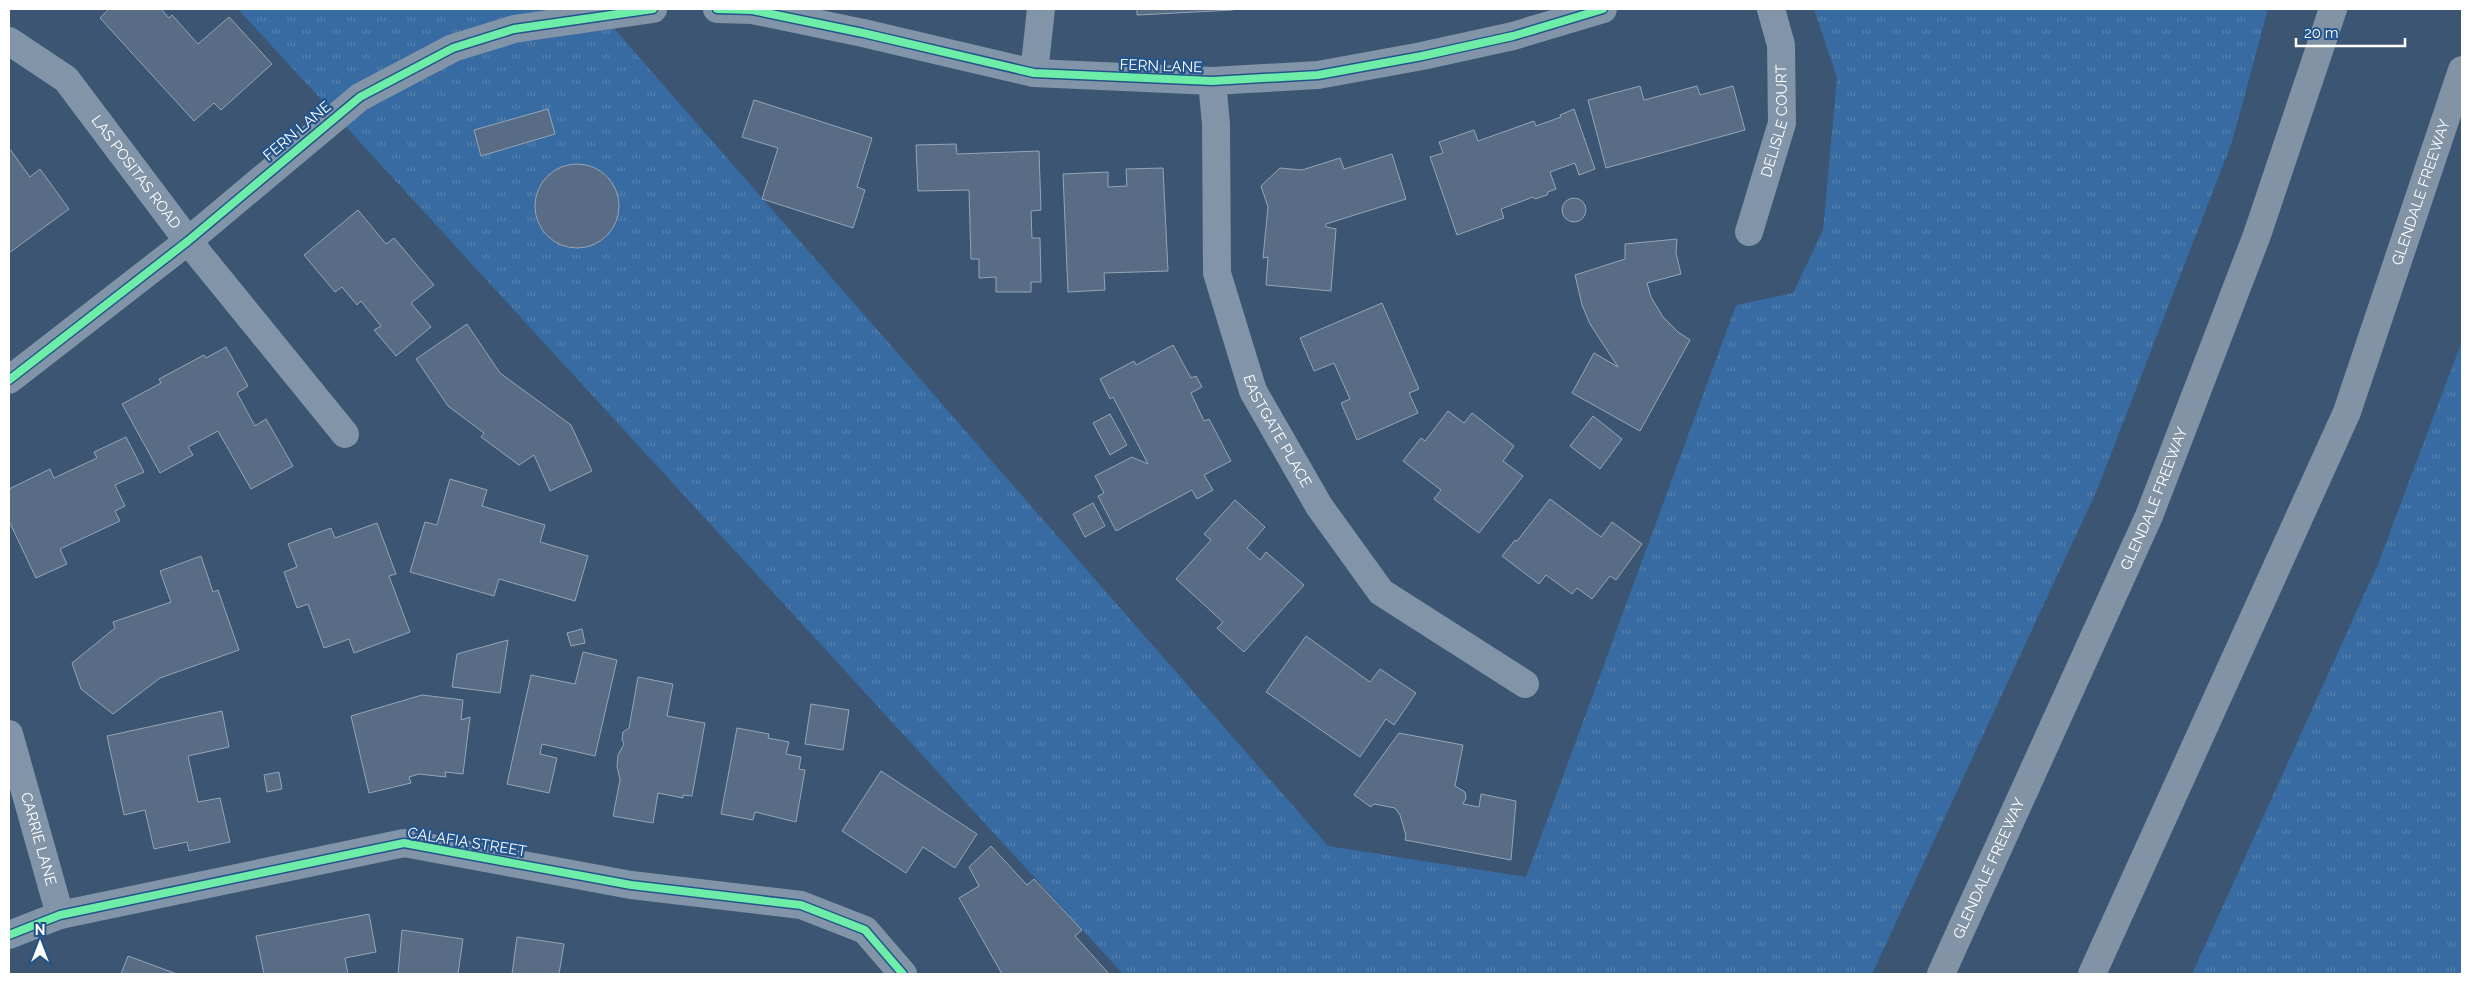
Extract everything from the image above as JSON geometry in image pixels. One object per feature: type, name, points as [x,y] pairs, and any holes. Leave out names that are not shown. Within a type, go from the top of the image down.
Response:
[{"type":"highway","name":"GLENDALE FREEWAY","points":[[1941,974],[2149,516],[2257,235],[2333,9]]},
{"type":"highway","name":"GLENDALE FREEWAY","points":[[2092,974],[2347,412],[2462,70]]},
{"type":"street","name":"FERN LANE","points":[[9,380],[188,241],[360,96],[453,48],[514,29],[653,9]]},
{"type":"street","name":"FERN LANE","points":[[717,9],[752,10],[863,33],[1034,73],[1212,82],[1318,75],[1422,56],[1513,36],[1603,9]]},
{"type":"street","points":[[1034,73],[1041,9]]},
{"type":"street","name":"DELISLE COURT","points":[[1750,232],[1782,123],[1780,45],[1771,9]]},
{"type":"street","name":"LAS POSITAS ROAD","points":[[9,41],[66,79],[188,241],[345,434]]},
{"type":"street","name":"EASTGATE PLACE","points":[[1212,82],[1216,124],[1217,272],[1254,391],[1319,506],[1381,592],[1524,684]]},
{"type":"street","name":"CARRIE LANE","points":[[9,734],[60,915]]},
{"type":"street","name":"CALAFIA STREET","points":[[9,934],[60,915],[404,843],[631,885],[801,905],[865,930],[904,974]]},
{"type":"green space","points":[[238,9],[597,9],[1328,846],[1526,877],[1736,305],[1793,293],[1823,230],[1837,78],[1814,9],[2268,9],[2232,142],[2097,490],[1872,974],[1123,974]]},
{"type":"green space","points":[[2462,341],[2462,974],[2192,974],[2378,564]]},
{"type":"building","points":[[109,9],[161,9],[169,18],[172,15],[198,44],[229,17],[272,64],[221,110],[214,103],[194,121],[100,18]]},
{"type":"building","points":[[1137,9],[1233,9],[1233,10],[1137,15]]},
{"type":"building","points":[[1640,86],[1644,100],[1697,86],[1700,95],[1733,86],[1745,130],[1606,168],[1588,100]]},
{"type":"building","points":[[754,100],[872,138],[857,187],[865,190],[853,228],[762,199],[778,148],[742,137]]},
{"type":"building","points":[[548,109],[555,134],[481,156],[474,130]]},
{"type":"building","points":[[1574,109],[1595,169],[1579,175],[1575,163],[1550,172],[1556,189],[1548,192],[1547,195],[1535,199],[1533,197],[1501,209],[1504,218],[1457,235],[1430,157],[1443,153],[1439,142],[1474,130],[1478,141],[1534,121],[1536,126],[1561,117],[1560,115]]},
{"type":"building","points":[[956,144],[957,154],[1039,151],[1041,210],[1031,211],[1032,238],[1040,238],[1041,282],[1031,282],[1031,292],[996,292],[996,277],[979,278],[979,259],[971,259],[969,190],[918,191],[916,145]]},
{"type":"building","points":[[9,148],[30,177],[40,169],[69,209],[9,253]]},
{"type":"building","points":[[1392,154],[1406,199],[1326,224],[1326,227],[1336,229],[1331,291],[1266,285],[1268,257],[1263,258],[1268,207],[1261,186],[1280,168],[1302,170],[1340,158],[1344,169]]},
{"type":"building","points":[[569,164],[585,164],[601,171],[612,182],[619,198],[616,222],[607,236],[601,241],[585,248],[569,248],[553,241],[542,230],[535,214],[535,198],[542,182],[553,171]]},
{"type":"building","points":[[1163,168],[1168,271],[1104,273],[1105,290],[1068,292],[1063,174],[1108,172],[1108,187],[1127,186],[1126,169]]},
{"type":"building","points":[[1569,198],[1579,198],[1586,205],[1586,215],[1579,222],[1569,222],[1562,215],[1562,205]]},
{"type":"building","points":[[358,210],[386,244],[394,238],[434,285],[411,303],[431,327],[396,356],[374,330],[381,326],[361,301],[357,305],[342,287],[335,292],[304,255]]},
{"type":"building","points":[[1677,239],[1676,253],[1681,274],[1647,283],[1651,297],[1663,317],[1678,332],[1690,340],[1640,431],[1572,393],[1594,353],[1618,367],[1590,324],[1582,305],[1575,275],[1625,259],[1625,244]]},
{"type":"building","points":[[1382,303],[1419,389],[1409,393],[1418,413],[1357,440],[1341,403],[1350,399],[1334,363],[1314,371],[1300,338]]},
{"type":"building","points":[[467,324],[500,373],[571,425],[592,471],[550,491],[534,455],[519,465],[481,437],[484,433],[448,406],[416,359]]},
{"type":"building","points":[[1173,345],[1191,378],[1196,376],[1202,387],[1191,393],[1204,421],[1209,419],[1231,461],[1204,475],[1213,490],[1197,499],[1192,490],[1116,531],[1098,496],[1104,493],[1095,476],[1132,457],[1148,464],[1113,397],[1110,399],[1100,379],[1134,361],[1136,365]]},
{"type":"building","points":[[226,347],[248,386],[237,393],[255,426],[266,419],[293,466],[251,489],[218,431],[188,447],[193,455],[160,473],[122,404],[161,383],[159,379],[204,355],[206,358]]},
{"type":"building","points":[[1448,411],[1464,423],[1472,413],[1514,446],[1503,461],[1523,476],[1479,533],[1434,499],[1441,490],[1403,461],[1421,438],[1425,441]]},
{"type":"building","points":[[1110,414],[1127,445],[1110,455],[1093,423]]},
{"type":"building","points":[[1593,416],[1622,439],[1600,469],[1570,446]]},
{"type":"building","points":[[126,437],[144,472],[115,485],[125,506],[115,511],[120,521],[60,549],[67,564],[36,578],[9,521],[9,489],[50,469],[54,478],[97,458],[94,452]]},
{"type":"building","points":[[450,479],[487,490],[482,506],[545,525],[540,542],[588,556],[575,601],[499,579],[494,596],[410,572],[425,522],[437,525]]},
{"type":"building","points":[[1550,499],[1601,537],[1612,522],[1642,544],[1616,580],[1610,576],[1592,599],[1577,588],[1572,594],[1546,575],[1539,584],[1502,556],[1515,540],[1517,541]]},
{"type":"building","points":[[1235,500],[1265,527],[1247,548],[1260,560],[1266,552],[1304,585],[1244,652],[1217,628],[1223,622],[1176,579],[1211,540],[1204,534]]},
{"type":"building","points":[[1093,503],[1105,526],[1085,537],[1073,514]]},
{"type":"building","points":[[377,523],[396,574],[389,576],[410,632],[354,653],[349,639],[324,648],[308,604],[297,608],[284,572],[297,567],[288,544],[331,528],[335,538]]},
{"type":"building","points":[[201,556],[213,592],[218,590],[239,650],[160,678],[113,714],[81,689],[72,663],[115,628],[113,622],[171,602],[160,571]]},
{"type":"building","points":[[582,629],[585,643],[571,646],[567,633]]},
{"type":"building","points":[[1306,636],[1370,682],[1380,669],[1416,693],[1394,725],[1386,719],[1360,757],[1266,692]]},
{"type":"building","points":[[508,640],[500,693],[452,687],[457,654]]},
{"type":"building","points":[[583,652],[617,660],[595,756],[542,744],[540,754],[557,758],[549,793],[507,784],[531,675],[575,684]]},
{"type":"building","points":[[638,677],[673,684],[667,716],[705,723],[692,796],[683,795],[683,798],[658,793],[653,823],[613,816],[620,780],[617,766],[618,755],[624,744],[622,740],[623,732],[629,728]]},
{"type":"building","points":[[422,695],[463,700],[461,720],[470,717],[463,774],[445,772],[446,777],[419,774],[409,777],[411,783],[369,793],[351,716]]},
{"type":"building","points":[[811,704],[849,710],[843,750],[805,744]]},
{"type":"building","points":[[222,711],[229,747],[188,756],[198,802],[220,798],[230,842],[189,851],[187,842],[154,849],[145,810],[124,815],[107,736]]},
{"type":"building","points":[[737,728],[769,734],[768,738],[789,742],[786,754],[801,757],[799,769],[805,770],[796,822],[755,812],[753,820],[721,814]]},
{"type":"building","points":[[1399,733],[1463,745],[1455,786],[1465,792],[1466,798],[1463,804],[1479,807],[1481,794],[1516,801],[1511,860],[1405,840],[1406,836],[1400,815],[1395,808],[1374,804],[1371,807],[1354,795]]},
{"type":"building","points":[[881,771],[977,834],[955,868],[923,847],[906,873],[842,831]]},
{"type":"building","points":[[279,772],[282,789],[267,792],[264,775]]},
{"type":"building","points":[[991,846],[1027,885],[1034,879],[1082,930],[1075,936],[1109,974],[1002,974],[959,898],[979,886],[969,867]]},
{"type":"building","points":[[369,914],[376,952],[345,958],[348,974],[264,974],[256,936]]},
{"type":"building","points":[[402,930],[463,939],[458,974],[398,974]]},
{"type":"building","points":[[517,937],[564,944],[559,974],[512,974]]},
{"type":"building","points":[[128,956],[177,974],[121,974]]},
{"type":"cycle path","points":[[9,380],[188,241],[360,97],[453,48],[514,29],[653,9]]},
{"type":"cycle path","points":[[717,9],[752,10],[863,33],[1034,73],[1212,81],[1318,75],[1422,56],[1513,36],[1603,9]]},
{"type":"cycle path","points":[[9,935],[60,915],[404,843],[631,885],[801,905],[865,930],[903,974]]}]
